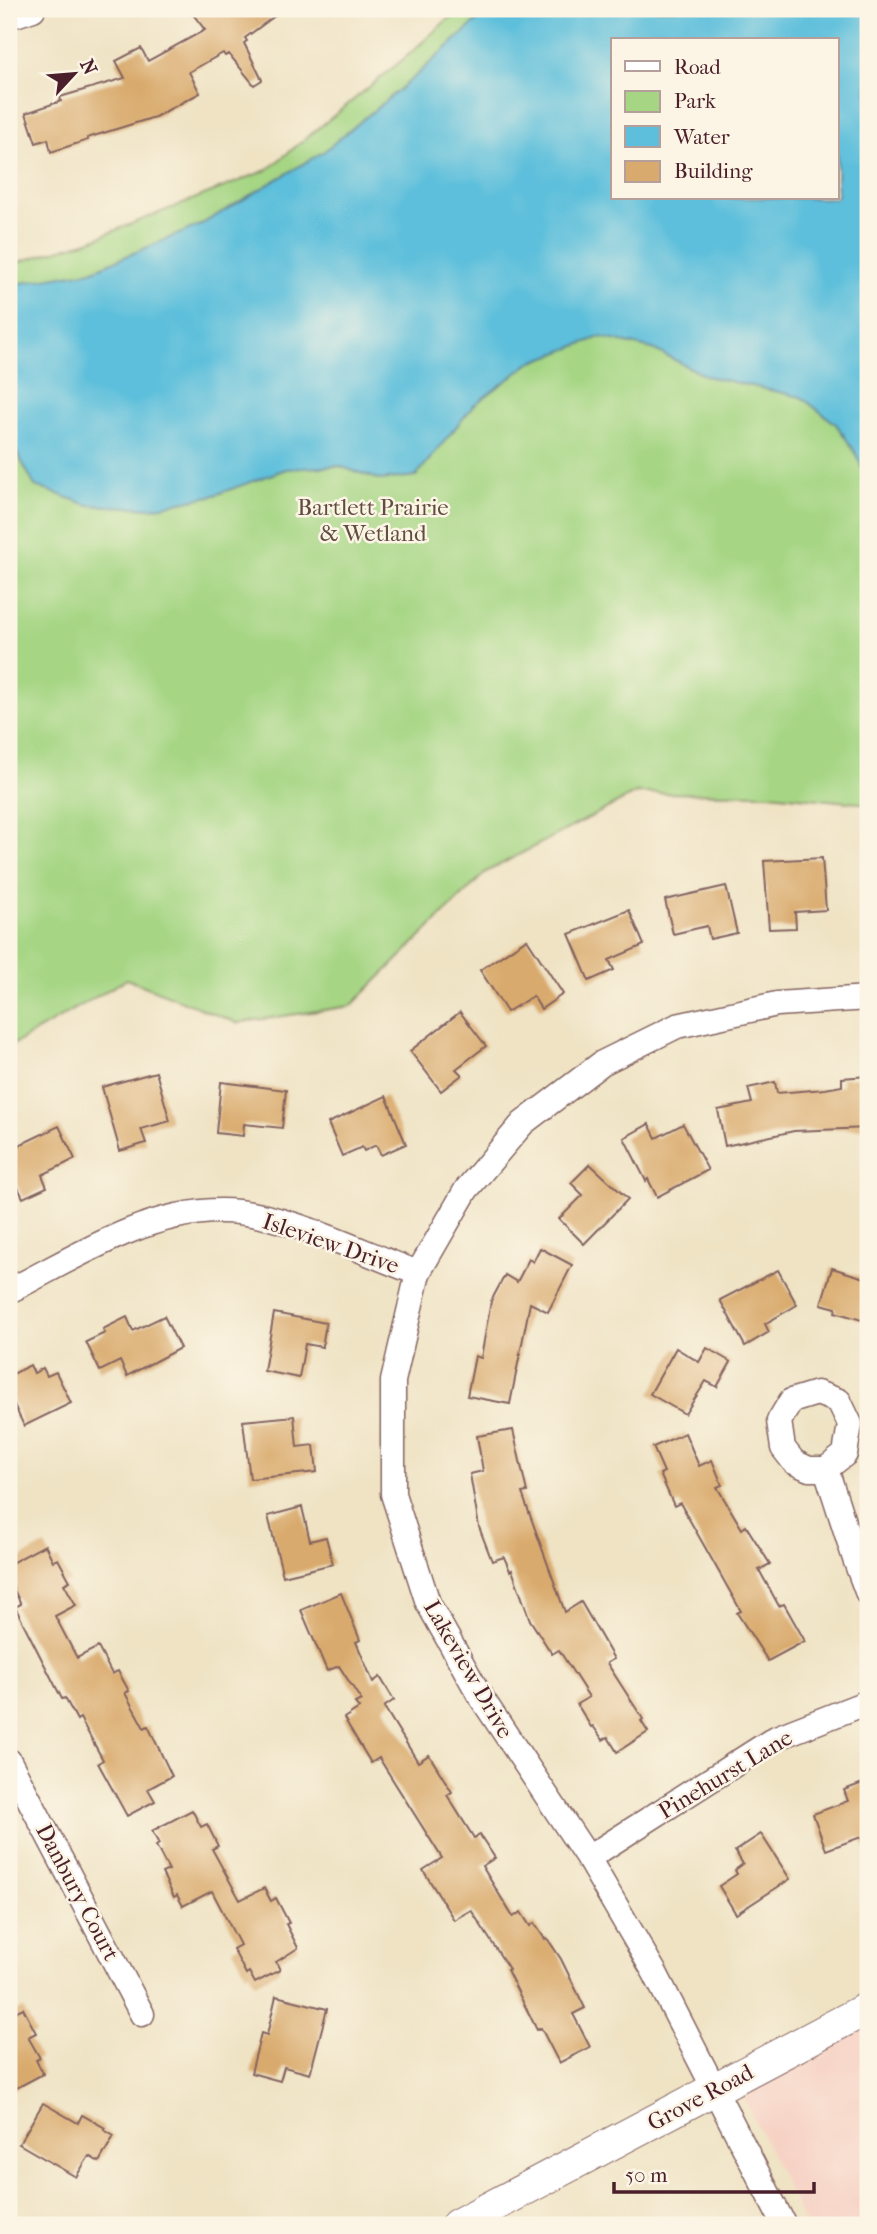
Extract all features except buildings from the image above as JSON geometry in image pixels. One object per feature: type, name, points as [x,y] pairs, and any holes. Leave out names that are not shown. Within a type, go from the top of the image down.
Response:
[{"type":"street","points":[[9,17],[33,9]]},
{"type":"street","name":"Lakeview Drive","points":[[784,2225],[654,1973],[588,1858],[479,1693],[428,1603],[393,1494],[393,1381],[418,1273],[466,1190],[523,1123],[602,1063],[677,1026],[777,1004],[868,998]]},
{"type":"street","name":"Isleview Drive","points":[[9,1291],[129,1231],[180,1215],[222,1211],[295,1226],[418,1273]]},
{"type":"street","points":[[827,1469],[868,1594]]},
{"type":"street","name":"Pinehurst Lane","points":[[588,1858],[776,1738],[868,1702]]},
{"type":"street","name":"Danbury Court","points":[[10,1768],[142,2014]]},
{"type":"street","name":"Grove Road","points":[[457,2225],[868,2008]]},
{"type":"shaded area","points":[[868,2025],[868,2225],[808,2225],[804,2222],[741,2092]]},
{"type":"green space","name":"Bartlett Prairie & Wetland","points":[[459,9],[868,9],[868,804],[769,794],[636,793],[486,872],[351,1006],[237,1023],[127,979],[9,1047],[9,265],[91,240],[267,170],[406,57]]},
{"type":"water","points":[[490,9],[868,9],[868,481],[855,452],[836,424],[801,397],[706,376],[653,349],[600,337],[530,363],[474,405],[416,476],[381,480],[339,466],[286,469],[215,495],[152,508],[88,505],[35,486],[12,444],[9,401],[9,285],[91,271],[200,225],[323,152],[411,80]]}]
